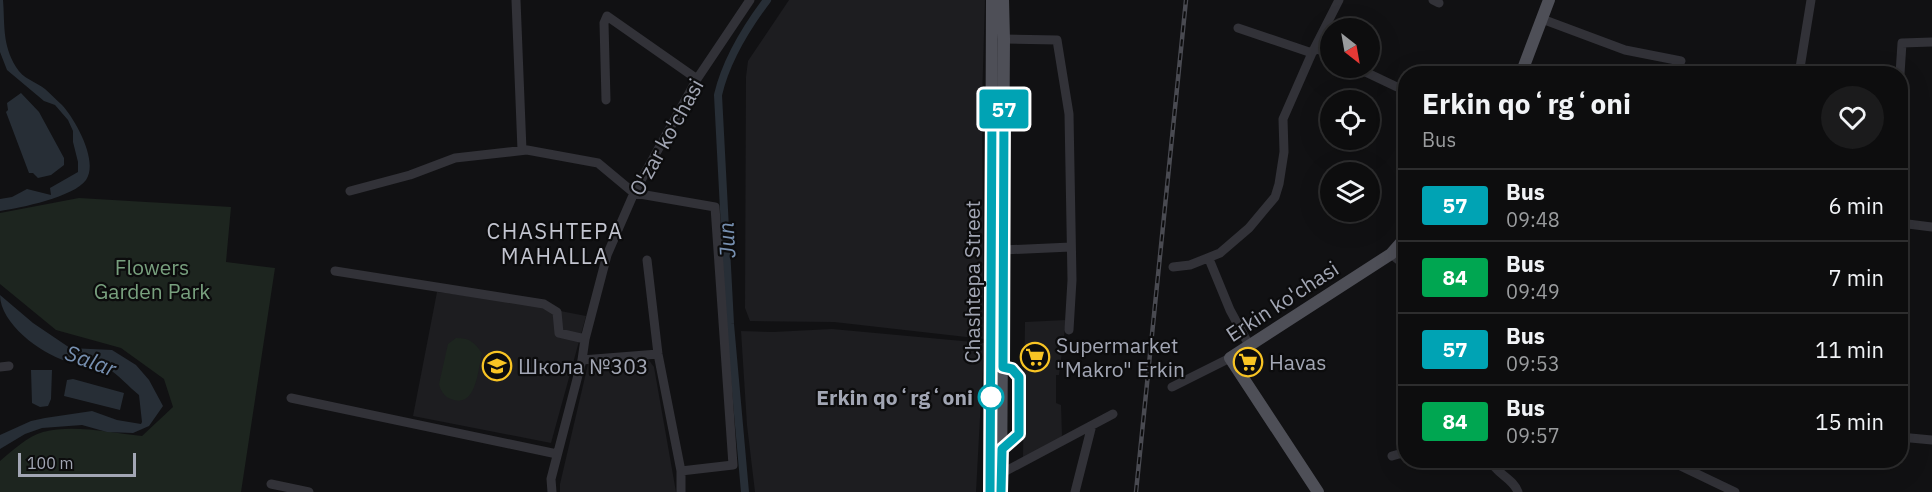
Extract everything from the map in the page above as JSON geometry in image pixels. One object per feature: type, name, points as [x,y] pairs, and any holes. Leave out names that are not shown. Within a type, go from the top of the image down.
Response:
[{"type":"main road","name":"Chashtepa Street","points":[[990,492],[996,473],[1004,250],[992,0]]},
{"type":"main road","name":"Chashtepa Street","points":[[1001,492],[996,473],[998,106],[1004,39],[1003,0]]},
{"type":"main road","points":[[1524,66],[1549,0]]},
{"type":"main road","name":"Erkin ko'chasi","points":[[1230,358],[1391,254],[1398,246]]},
{"type":"main road","points":[[1230,358],[1318,492]]},
{"type":"street","points":[[516,0],[522,150]]},
{"type":"street","name":"O'zar ko'chasi","points":[[552,492],[551,479],[607,255],[634,193],[697,79],[748,0]]},
{"type":"street","points":[[1173,267],[1190,265],[1220,253],[1236,242],[1275,197],[1284,152],[1282,119],[1339,0]]},
{"type":"street","points":[[1800,66],[1811,0]]},
{"type":"street","points":[[606,100],[604,23],[607,16],[697,79]]},
{"type":"street","points":[[1542,19],[1625,50],[1681,61]]},
{"type":"street","points":[[1238,28],[1312,53]]},
{"type":"street","points":[[1004,39],[1057,40],[1069,114],[1071,247],[1069,330]]},
{"type":"street","points":[[1901,66],[1902,43],[1932,42]]},
{"type":"street","points":[[1312,53],[1316,48],[1320,50]]},
{"type":"street","points":[[1378,78],[1396,87]]},
{"type":"street","points":[[350,191],[410,175],[455,158],[522,150],[598,163],[634,193],[715,207],[733,465],[681,471]]},
{"type":"street","points":[[1908,224],[1932,227]]},
{"type":"street","points":[[1004,250],[1071,247]]},
{"type":"street","points":[[1391,254],[1398,260]]},
{"type":"street","points":[[1209,259],[1230,310],[1249,345]]},
{"type":"street","points":[[646,260],[658,354],[681,471],[681,492]]},
{"type":"street","points":[[335,271],[544,303],[557,312],[559,333],[585,339]]},
{"type":"street","points":[[582,360],[658,354]]},
{"type":"street","name":"Erkin ko'chasi","points":[[1172,387],[1230,358]]},
{"type":"street","points":[[291,398],[558,454]]},
{"type":"street","points":[[996,473],[1113,414]]},
{"type":"street","points":[[1075,492],[1092,425]]},
{"type":"street","points":[[1908,438],[1932,440]]},
{"type":"street","points":[[1392,456],[1398,454]]},
{"type":"street","points":[[1495,468],[1513,483],[1518,492]]},
{"type":"street","points":[[1685,468],[1735,492]]},
{"type":"street","points":[[271,484],[309,492]]},
{"type":"shaded area","points":[[789,0],[985,0],[982,101],[984,339],[834,322],[750,321],[745,308],[746,77],[748,61]]},
{"type":"shaded area","name":"Школа №303","points":[[437,292],[504,300],[586,316],[551,443],[413,416]]},
{"type":"shaded area","points":[[1066,320],[1059,375],[1056,375],[1056,403],[1061,405],[1062,435],[1060,440],[1023,458],[1025,322]]},
{"type":"shaded area","points":[[832,329],[984,343],[976,492],[755,492],[747,425],[741,331]]},
{"type":"shaded area","points":[[648,359],[654,367],[676,492],[560,492],[588,364]]},
{"type":"green space","name":"Flowers Garden Park","points":[[79,198],[231,207],[226,262],[275,268],[241,492],[0,492],[0,461],[20,444],[37,434],[55,430],[80,429],[142,436],[173,407],[164,379],[121,348],[56,330],[0,284],[0,213]]},
{"type":"green space","points":[[456,338],[471,341],[482,353],[472,392],[462,400],[454,400],[446,396],[439,384],[448,344]]},
{"type":"water","points":[[0,0],[3,0],[6,42],[16,67],[26,77],[45,89],[67,111],[84,141],[90,162],[86,180],[70,192],[46,201],[0,211],[0,199],[12,197],[27,189],[51,195],[50,188],[78,172],[78,162],[73,131],[68,120],[55,105],[44,101],[7,70],[0,52]]},
{"type":"water","points":[[21,93],[39,112],[64,158],[64,165],[51,175],[38,178],[33,173],[29,173],[6,112],[7,103]]},
{"type":"water","name":"Salar","points":[[0,295],[33,323],[70,348],[112,350],[136,365],[149,380],[163,406],[149,426],[133,433],[107,432],[82,425],[42,428],[25,434],[0,449],[0,435],[31,421],[45,418],[92,411],[117,420],[141,424],[142,422],[139,395],[120,378],[102,366],[66,361],[34,344],[23,336],[7,316]]},
{"type":"water","points":[[31,370],[52,370],[51,399],[48,406],[40,407],[32,403]]},
{"type":"water","points":[[73,379],[124,393],[120,410],[64,396],[67,380]]},
{"type":"waterway","name":"Jun","points":[[745,492],[730,324],[718,95],[726,69],[738,45],[767,0]]},
{"type":"railway","points":[[1136,492],[1186,0]]},
{"type":"bus line","name":"57","points":[[990,492],[992,106],[1004,106],[1003,367],[1012,369],[1019,377],[1019,434],[1002,449],[1001,492]]},
{"type":"place","name":"Supermarket \"Makro\" Erkin","points":[[1035,357]]},
{"type":"place","name":"Havas","points":[[1248,362]]},
{"type":"place","name":"Школа №303","points":[[497,366]]},
{"type":"place","name":"Erkin qoʻrgʻoni","points":[[991,397]]},
{"type":"district","name":"CHASHTEPA MAHALLA","points":[[555,242]]}]
